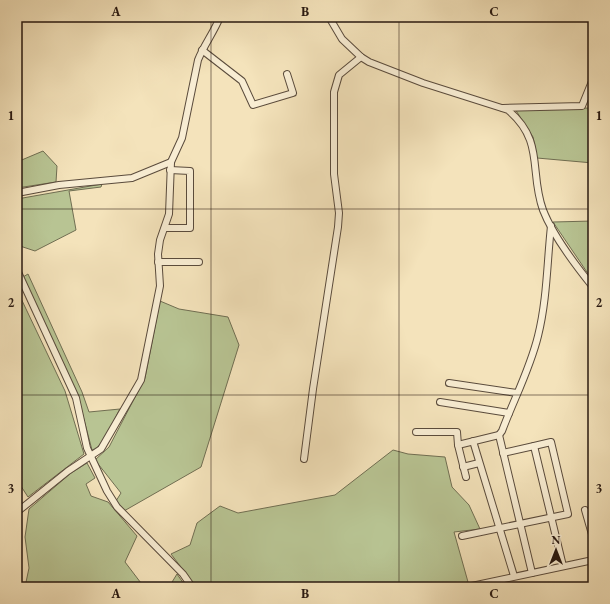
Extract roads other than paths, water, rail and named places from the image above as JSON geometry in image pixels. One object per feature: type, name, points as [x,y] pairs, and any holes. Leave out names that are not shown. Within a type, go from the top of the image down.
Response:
[{"type":"street","points":[[17,512],[68,471],[90,458],[105,442],[142,376],[160,286],[158,262],[160,240],[169,214],[171,162],[182,138],[202,50],[215,30],[220,17]]},
{"type":"street","points":[[329,17],[342,39],[361,57],[379,66],[508,110],[518,119],[530,138],[534,152],[542,209],[568,254],[593,287]]},
{"type":"street","points":[[202,50],[242,80],[253,105],[292,93],[287,74]]},
{"type":"street","points":[[304,459],[312,389],[338,226],[339,202],[334,174],[334,92],[339,75],[361,57]]},
{"type":"street","points":[[501,108],[582,106],[593,79]]},
{"type":"street","points":[[17,193],[59,185],[132,178],[171,162]]},
{"type":"street","points":[[165,228],[190,228],[190,171],[170,170]]},
{"type":"street","points":[[532,573],[499,435],[530,362],[543,315],[551,226]]},
{"type":"street","points":[[158,262],[199,262]]},
{"type":"street","points":[[17,270],[76,398],[90,458],[107,491],[117,507],[183,574],[192,587]]},
{"type":"street","points":[[449,383],[516,393]]},
{"type":"street","points":[[440,402],[508,413]]},
{"type":"street","points":[[416,432],[457,432],[458,445],[466,477]]},
{"type":"street","points":[[458,445],[499,435]]},
{"type":"street","points":[[473,441],[514,576]]},
{"type":"street","points":[[462,536],[568,514],[551,442],[503,453]]},
{"type":"street","points":[[534,446],[563,566]]},
{"type":"street","points":[[463,467],[480,463]]},
{"type":"street","points":[[585,510],[593,538]]},
{"type":"street","points":[[467,587],[593,560]]}]
